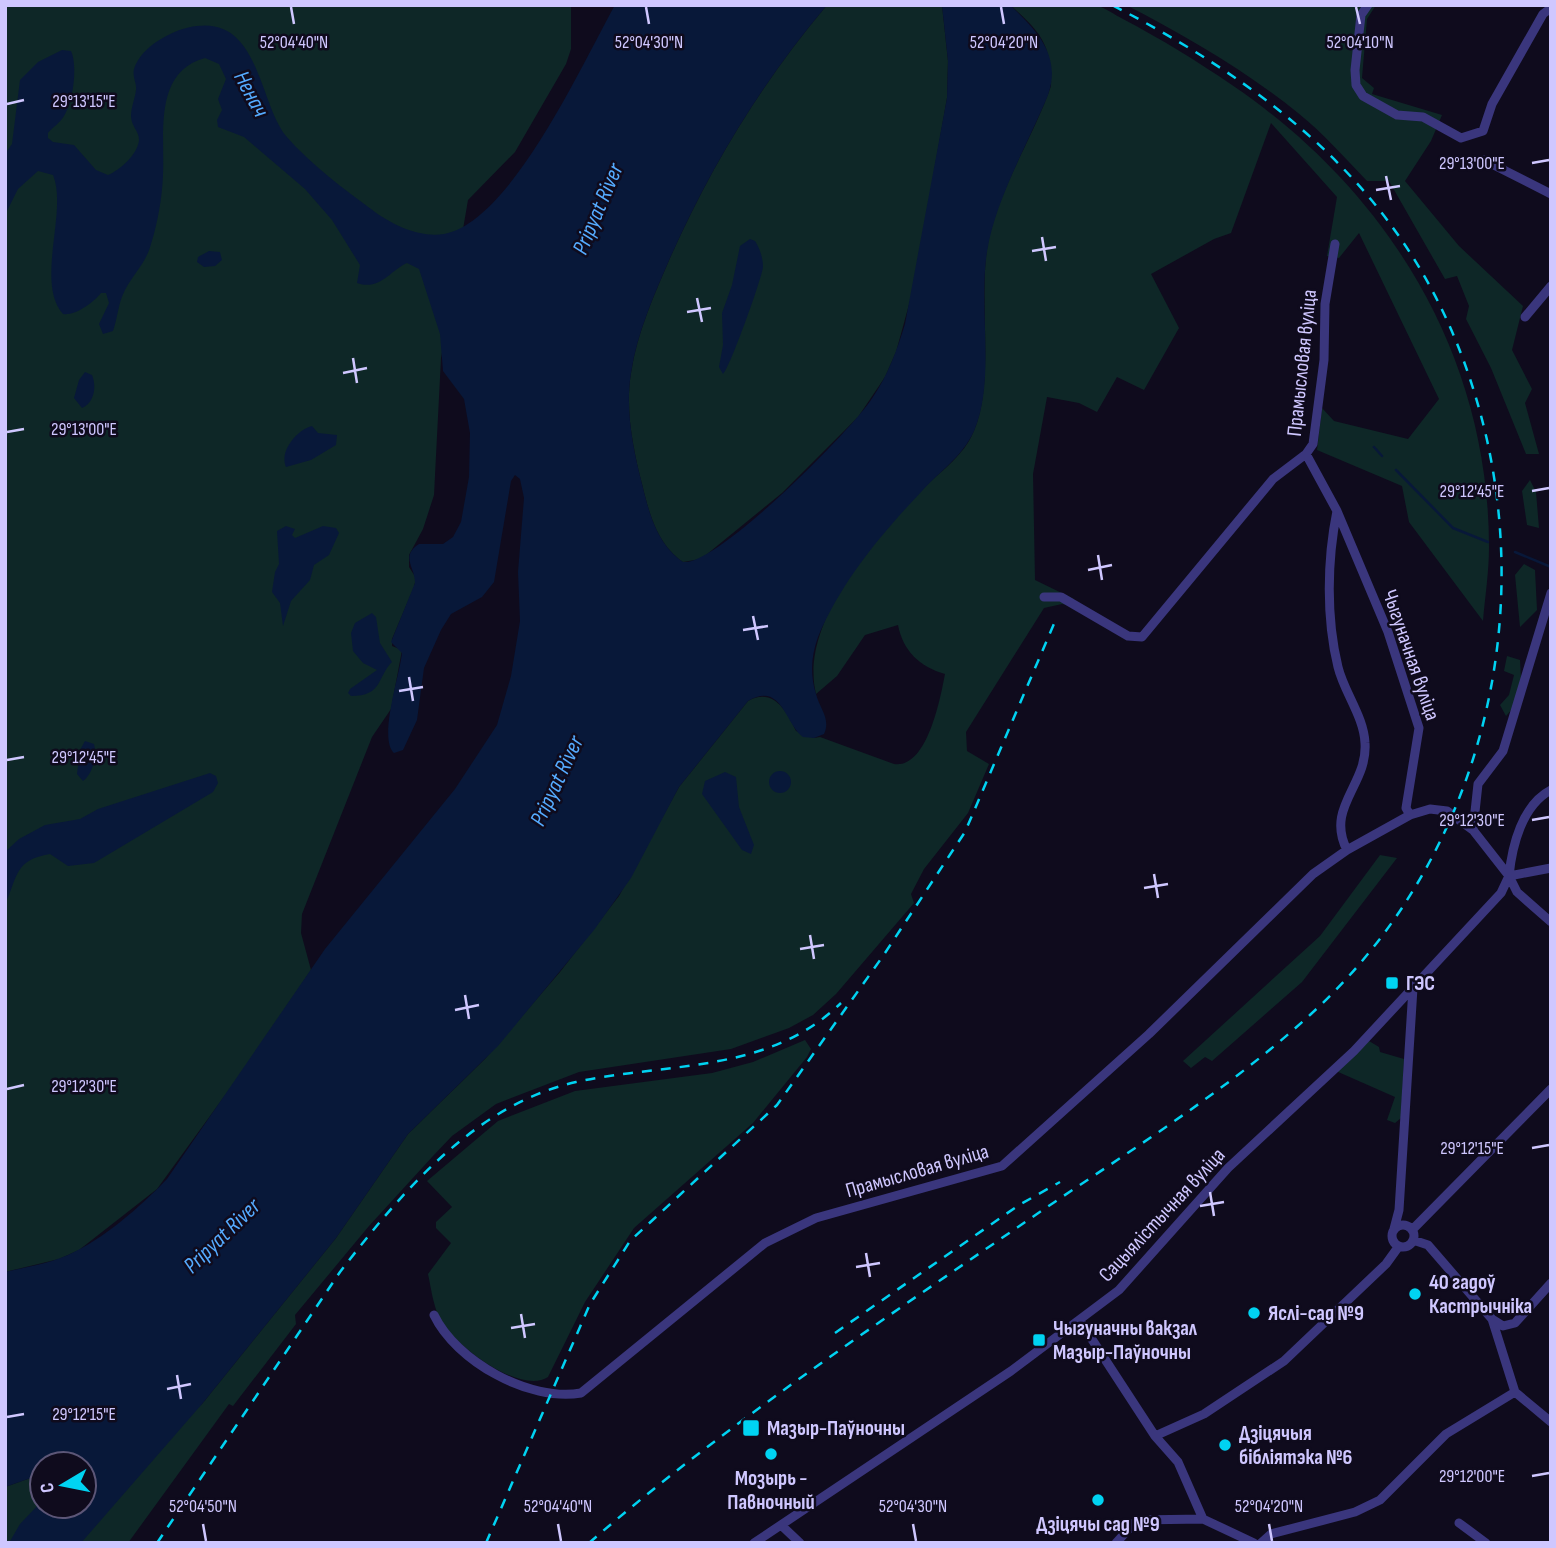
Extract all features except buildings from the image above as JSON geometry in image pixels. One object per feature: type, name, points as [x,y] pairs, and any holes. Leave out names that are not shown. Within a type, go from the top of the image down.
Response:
[{"type":"street","points":[[1368,5],[1362,15],[1354,69],[1356,85],[1363,96],[1397,115],[1423,117],[1461,138],[1483,131],[1493,104],[1543,15],[1551,8]]},
{"type":"street","points":[[1484,160],[1551,194]]},
{"type":"street","name":"Прамысловая вуліца","points":[[1044,597],[1061,597],[1128,636],[1137,638],[1145,634],[1273,479],[1306,454],[1315,436],[1324,360],[1325,304],[1335,244]]},
{"type":"street","points":[[1525,317],[1551,286]]},
{"type":"street","name":"Чыгуначная вуліца","points":[[1306,454],[1337,511],[1388,632],[1419,727],[1406,807],[1409,815]]},
{"type":"street","points":[[1337,511],[1330,604],[1338,667],[1366,746],[1359,774],[1345,802],[1339,823],[1340,835],[1347,850]]},
{"type":"street","points":[[1473,830],[1478,784],[1503,751],[1551,593]]},
{"type":"street","name":"Сацыялістычная вуліца","points":[[754,1543],[963,1404],[1119,1290],[1228,1168],[1354,1051],[1501,893],[1509,876],[1511,854],[1524,818],[1543,794],[1551,790]]},
{"type":"street","points":[[1409,815],[1430,809],[1447,811],[1473,830],[1509,876],[1517,892],[1551,922]]},
{"type":"street","name":"Прамысловая вуліца","points":[[434,1315],[443,1334],[488,1372],[504,1380],[568,1395],[581,1393],[765,1243],[816,1218],[1002,1166],[1149,1034],[1313,874],[1347,850],[1409,815]]},
{"type":"street","points":[[1509,876],[1551,868]]},
{"type":"street","points":[[1399,1246],[1392,1239],[1399,1210],[1413,988]]},
{"type":"street","points":[[1155,1436],[1204,1414],[1284,1361],[1386,1264],[1399,1246],[1409,1245],[1412,1232],[1551,1089]]},
{"type":"street","points":[[1399,1210],[1412,1232]]},
{"type":"street","points":[[1394,1229],[1403,1225],[1428,1245],[1492,1319],[1503,1326],[1516,1323],[1551,1283]]},
{"type":"street","points":[[1492,1319],[1515,1392],[1551,1422]]},
{"type":"street","points":[[1080,1321],[1155,1436],[1178,1462],[1203,1519]]},
{"type":"street","points":[[1262,1543],[1271,1535],[1354,1512],[1380,1500],[1446,1434],[1515,1392]]},
{"type":"street","points":[[1115,1543],[1137,1520],[1203,1519],[1254,1543]]},
{"type":"street","points":[[1459,1523],[1486,1543]]},
{"type":"street","points":[[781,1525],[800,1543]]},
{"type":"green space","points":[[5,5],[571,5],[571,49],[566,64],[515,152],[468,200],[441,358],[434,495],[423,529],[409,555],[409,567],[416,578],[392,639],[392,646],[402,650],[391,709],[372,737],[302,914],[301,933],[311,970],[250,1061],[157,1189],[79,1250],[59,1259],[5,1272]]},
{"type":"green space","points":[[827,5],[942,5],[948,61],[947,98],[913,290],[896,352],[885,377],[858,417],[782,493],[701,559],[683,562],[674,555],[655,527],[636,457],[631,429],[629,387],[637,343],[670,258],[703,190],[760,95]]},
{"type":"green space","points":[[1010,5],[1095,5],[1179,50],[1288,127],[1338,175],[1382,227],[1419,284],[1449,344],[1471,409],[1484,476],[1489,547],[1483,621],[1409,522],[1402,486],[1317,450],[1322,408],[1334,421],[1408,439],[1439,399],[1359,233],[1339,258],[1327,256],[1337,197],[1271,123],[1231,233],[1214,239],[1151,274],[1179,328],[1144,390],[1117,377],[1097,412],[1079,403],[1047,397],[1033,474],[1035,580],[1074,599],[1074,606],[1062,604],[1044,608],[966,732],[967,751],[989,764],[968,813],[924,869],[911,894],[914,903],[836,994],[813,1015],[789,1028],[731,1049],[579,1072],[496,1104],[452,1136],[369,1226],[295,1315],[296,1324],[233,1406],[229,1404],[128,1543],[5,1543],[5,1487],[28,1479],[28,1520],[98,1520],[98,1489],[130,1449],[202,1404],[336,1238],[408,1134],[485,1059],[560,972],[619,896],[679,787],[748,701],[757,697],[772,699],[783,709],[796,731],[894,764],[905,763],[915,756],[923,745],[940,700],[945,674],[914,657],[904,643],[898,625],[865,635],[837,676],[816,694],[814,667],[819,639],[829,611],[844,584],[882,533],[964,448],[978,421],[985,372],[984,292],[988,243],[1008,183],[1051,86],[1046,49],[1029,23]]},
{"type":"green space","points":[[1126,5],[1376,5],[1367,19],[1362,78],[1374,88],[1372,94],[1442,115],[1431,141],[1405,181],[1459,246],[1523,306],[1512,350],[1532,389],[1525,403],[1539,454],[1526,454],[1491,368],[1466,319],[1469,306],[1457,276],[1445,279],[1389,181],[1367,181],[1316,129],[1258,83],[1171,29]]},
{"type":"green space","points":[[1530,480],[1536,492],[1539,528],[1527,525],[1522,491]]},
{"type":"green space","points":[[1524,564],[1535,570],[1537,610],[1520,627],[1515,575]]},
{"type":"green space","points":[[1507,656],[1520,660],[1522,698],[1506,716],[1500,705],[1509,695],[1514,675],[1504,671]]},
{"type":"green space","points":[[1380,855],[1397,858],[1302,982],[1212,1061],[1205,1057],[1191,1068],[1183,1061],[1320,936]]},
{"type":"green space","points":[[805,1040],[811,1049],[807,1057],[753,1123],[634,1228],[585,1302],[548,1377],[536,1381],[504,1373],[471,1352],[446,1328],[435,1307],[428,1274],[451,1243],[436,1228],[436,1222],[452,1207],[427,1181],[498,1121],[575,1091],[712,1073],[753,1062]]},
{"type":"green space","points":[[1369,1041],[1379,1047],[1380,1052],[1404,1059],[1401,1118],[1395,1123],[1387,1120],[1395,1097],[1336,1071]]},
{"type":"water","points":[[615,5],[827,5],[781,64],[739,126],[703,190],[670,258],[637,343],[629,387],[631,429],[636,457],[655,527],[674,555],[683,562],[700,557],[724,543],[753,520],[813,465],[860,414],[878,389],[892,362],[905,324],[947,98],[948,61],[942,5],[1010,5],[1044,44],[1052,68],[1051,81],[1048,95],[1005,192],[991,232],[984,296],[984,389],[981,411],[974,431],[957,456],[877,542],[850,578],[827,617],[818,637],[812,665],[814,687],[826,719],[824,734],[814,738],[803,737],[782,707],[768,696],[759,696],[748,701],[679,787],[631,878],[594,930],[498,1046],[408,1134],[336,1238],[202,1404],[81,1543],[9,1543],[28,1516],[28,1520],[98,1520],[98,1450],[28,1450],[28,1479],[5,1487],[5,1272],[53,1261],[95,1240],[121,1221],[167,1179],[325,949],[455,789],[497,725],[511,676],[520,621],[518,572],[524,498],[520,479],[515,475],[511,481],[494,582],[482,597],[451,614],[441,630],[424,668],[417,720],[403,750],[394,753],[388,734],[389,721],[402,653],[391,642],[415,583],[410,553],[419,544],[443,544],[453,537],[461,522],[469,477],[470,433],[464,399],[443,371],[440,334],[419,269],[407,263],[378,282],[365,285],[357,283],[360,265],[332,220],[305,189],[244,137],[218,127],[217,120],[222,110],[218,99],[226,79],[219,64],[205,58],[188,65],[177,76],[169,90],[163,124],[162,192],[149,251],[123,295],[113,331],[103,334],[99,324],[109,303],[106,293],[101,293],[84,308],[68,314],[63,314],[55,300],[51,265],[57,190],[53,175],[38,171],[18,189],[5,215],[5,154],[12,144],[20,80],[38,62],[62,50],[71,51],[74,84],[70,102],[62,118],[48,133],[48,138],[53,142],[74,145],[96,170],[108,175],[128,161],[138,145],[139,137],[131,116],[136,90],[134,69],[138,61],[151,46],[169,34],[188,27],[218,27],[233,35],[245,48],[255,65],[277,121],[286,136],[306,157],[375,212],[407,229],[435,235],[469,223],[494,201],[519,171],[564,99]]},
{"type":"water","points":[[750,239],[755,241],[758,247],[763,267],[745,323],[723,374],[719,367],[723,345],[722,313],[732,285],[740,246]]},
{"type":"water","points":[[209,251],[220,252],[222,260],[215,266],[204,267],[197,262],[198,257]]},
{"type":"water","points":[[85,372],[92,375],[94,389],[92,399],[82,408],[74,398],[79,380]]},
{"type":"water","points":[[312,426],[318,433],[337,435],[336,445],[311,460],[286,467],[284,461],[287,448],[295,437]]},
{"type":"water","points":[[286,526],[295,529],[292,535],[295,538],[323,526],[336,528],[339,533],[329,555],[314,565],[310,580],[291,601],[283,626],[280,603],[272,592],[279,564],[277,531]]},
{"type":"water","points":[[372,613],[376,617],[380,643],[392,662],[374,689],[369,693],[351,696],[348,693],[350,689],[377,670],[363,663],[353,651],[351,633],[355,623]]},
{"type":"water","points":[[85,741],[94,744],[95,753],[92,769],[83,781],[77,774],[80,750]]},
{"type":"water","points":[[780,771],[788,774],[791,782],[788,790],[780,793],[772,790],[769,782],[772,774]]},
{"type":"water","points":[[725,772],[736,777],[739,807],[754,845],[751,854],[742,850],[702,794],[705,781]]},
{"type":"water","points":[[210,773],[216,776],[218,783],[213,792],[94,863],[68,866],[50,854],[30,860],[19,870],[5,905],[5,852],[19,839],[45,825],[80,819],[98,809]]},
{"type":"waterway","points":[[1374,447],[1382,456]]},
{"type":"waterway","points":[[1396,470],[1453,528],[1488,542]]},
{"type":"waterway","points":[[1515,552],[1551,567]]},
{"type":"railway","points":[[589,1543],[745,1418],[908,1302],[1205,1099],[1277,1044],[1311,1014],[1366,957],[1412,893],[1448,824],[1476,751],[1493,675],[1501,597],[1499,518],[1487,440],[1465,363],[1434,295],[1397,233],[1352,178],[1301,129],[1244,84],[1181,43],[1112,5]]},
{"type":"railway","points":[[486,1543],[590,1304],[630,1241],[777,1105],[883,956],[965,832],[1056,619]]},
{"type":"railway","points":[[157,1543],[340,1272],[415,1183],[473,1131],[505,1110],[539,1094],[576,1082],[716,1062],[749,1054],[782,1042],[812,1026],[841,1003]]},
{"type":"railway","points":[[835,1333],[1019,1205],[1060,1182]]},
{"type":"place","name":"ГЭС","points":[[1392,983]]},
{"type":"place","name":"40 гадоў Кастрычніка","points":[[1415,1294]]},
{"type":"place","name":"Яслі-сад №9","points":[[1254,1313]]},
{"type":"place","name":"Чыгуначны вакзал Мазыр-Паўночны","points":[[1039,1340]]},
{"type":"place","name":"Мазыр-Паўночны","points":[[751,1428]]},
{"type":"place","name":"Дзіцячыя бібліятэка №6","points":[[1225,1445]]},
{"type":"place","name":"Мозырь - Павночный","points":[[771,1454]]},
{"type":"place","name":"Дзіцячы сад №9","points":[[1098,1500]]},
{"type":"water label","name":"Ненач","points":[[251,94]]},
{"type":"water label","name":"Pripyat River","points":[[598,209]]},
{"type":"water label","name":"Pripyat River","points":[[557,781]]},
{"type":"water label","name":"Pripyat River","points":[[222,1236]]}]
